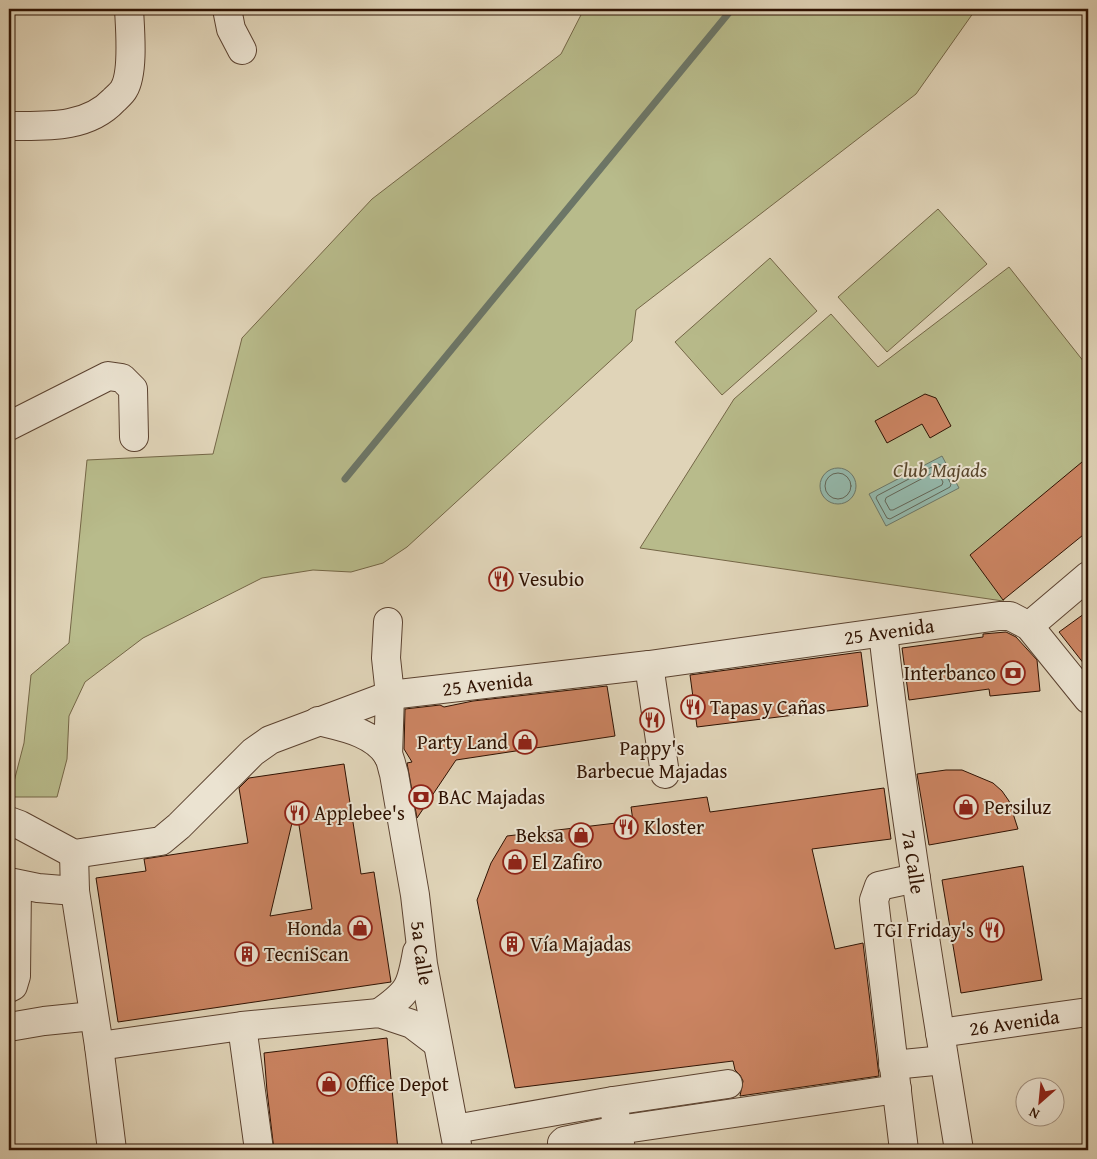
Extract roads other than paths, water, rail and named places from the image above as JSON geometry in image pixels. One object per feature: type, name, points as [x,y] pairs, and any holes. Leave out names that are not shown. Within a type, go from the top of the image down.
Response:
[{"type":"street","points":[[9,126],[49,126],[81,121],[108,107],[124,89],[130,64],[129,9]]},
{"type":"street","points":[[227,9],[231,29],[242,50]]},
{"type":"street","points":[[9,426],[108,376],[122,378],[133,389],[134,437]]},
{"type":"street","points":[[1088,576],[1024,623],[1088,699]]},
{"type":"street","name":"25 Avenida","points":[[74,854],[161,841],[179,826],[253,752],[270,740],[390,695],[649,666],[999,616],[1010,616],[1024,623]]},
{"type":"street","name":"5a Calle","points":[[388,622],[386,658],[390,695],[388,756],[394,774],[437,1043],[457,1140]]},
{"type":"street","name":"7a Calle","points":[[883,633],[916,878],[959,1150]]},
{"type":"street","points":[[649,666],[665,774]]},
{"type":"street","points":[[318,721],[352,730],[376,742],[388,756]]},
{"type":"street","points":[[9,821],[74,854],[76,891],[112,1150]]},
{"type":"street","points":[[904,1150],[874,900],[879,886],[916,878]]},
{"type":"street","points":[[9,988],[13,986],[16,976],[13,884],[76,891]]},
{"type":"street","points":[[379,1012],[401,998],[410,983],[420,936]]},
{"type":"street","points":[[99,1046],[242,1026],[379,1012],[412,1024],[437,1043]]},
{"type":"street","name":"26 Avenida","points":[[940,1033],[1088,1012]]},
{"type":"street","points":[[9,1027],[93,1016]]},
{"type":"street","points":[[242,1026],[259,1150]]},
{"type":"street","points":[[562,1150],[562,1143],[564,1141],[620,1140],[895,1077],[944,1060]]},
{"type":"street","points":[[457,1140],[613,1101],[728,1084]]},
{"type":"street","points":[[613,1101],[620,1140]]},
{"type":"water","points":[[942,456],[959,488],[886,526],[869,494]]},
{"type":"water","points":[[838,468],[850,474],[856,486],[850,498],[838,504],[826,498],[820,486],[826,474]]},
{"type":"waterway","points":[[345,479],[732,9]]},
{"type":"place","name":"Vesubio","points":[[501,579]]},
{"type":"place","name":"Interbanco","points":[[1013,673]]},
{"type":"place","name":"Tapas y Cañas","points":[[693,707]]},
{"type":"place","name":"Pappy's Barbecue Majadas","points":[[652,720]]},
{"type":"place","name":"Party Land","points":[[525,742]]},
{"type":"place","name":"BAC Majadas","points":[[421,797]]},
{"type":"place","name":"Persiluz","points":[[966,807]]},
{"type":"place","name":"Applebee's","points":[[297,813]]},
{"type":"place","name":"Kloster","points":[[626,827]]},
{"type":"place","name":"Beksa","points":[[581,835]]},
{"type":"place","name":"El Zafiro","points":[[515,862]]},
{"type":"place","name":"Honda","points":[[360,928]]},
{"type":"place","name":"TGI Friday's","points":[[992,930]]},
{"type":"place","name":"Vía Majadas","points":[[512,944]]},
{"type":"place","name":"TecniScan","points":[[247,954]]},
{"type":"place","name":"Office Depot","points":[[329,1084]]},
{"type":"park label","name":"Club Majads","points":[[940,470]]}]
